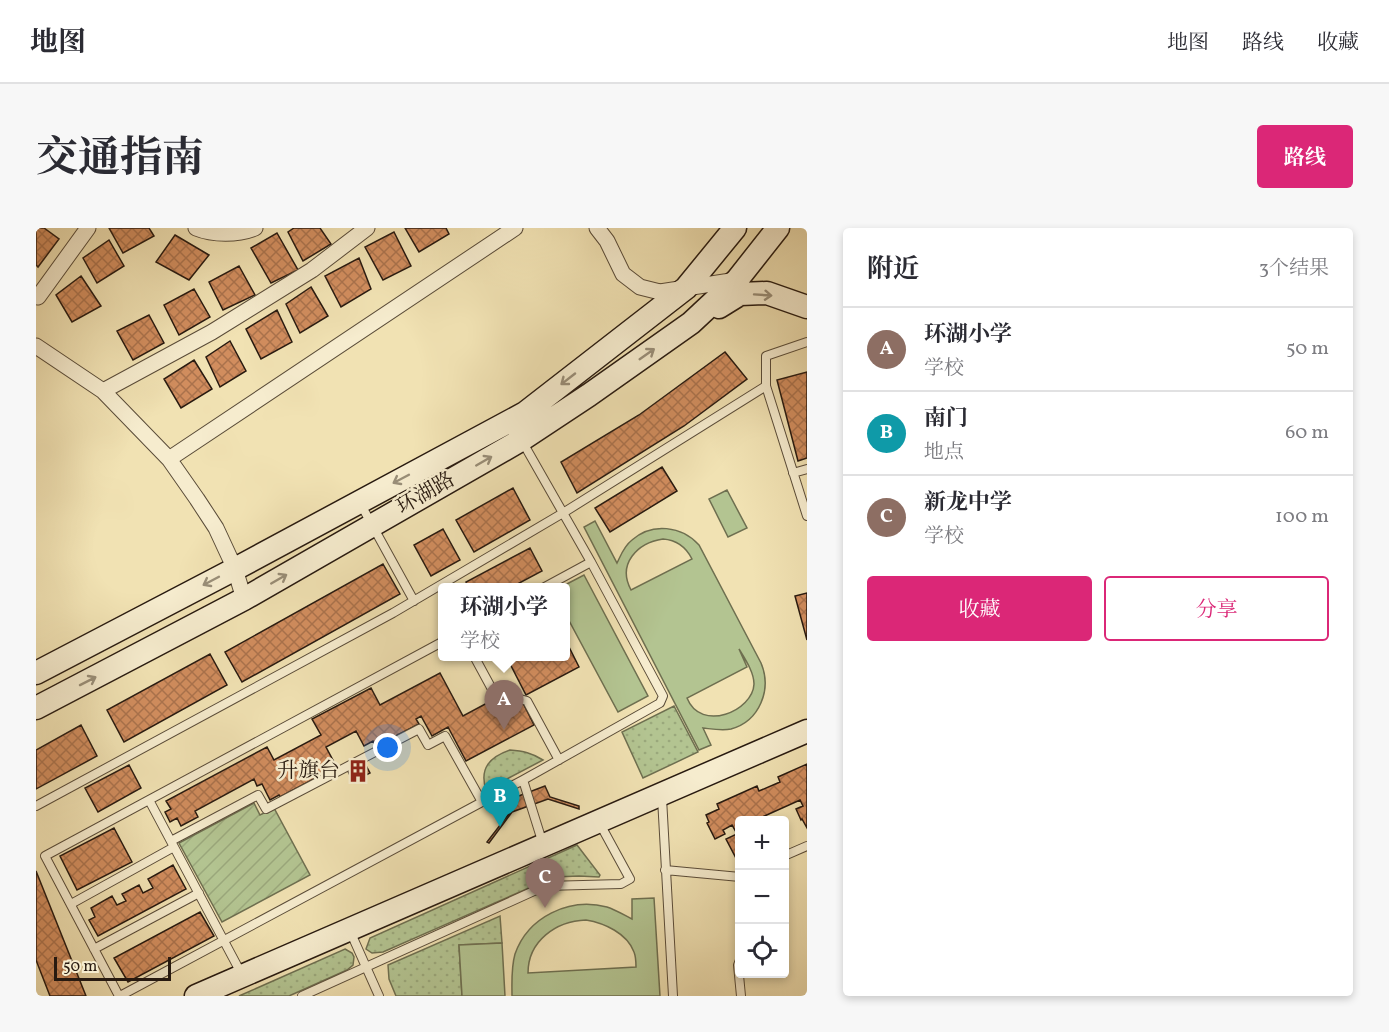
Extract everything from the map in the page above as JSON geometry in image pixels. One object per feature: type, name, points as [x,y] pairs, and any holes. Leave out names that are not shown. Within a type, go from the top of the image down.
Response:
[{"type":"main road","name":"环湖路","points":[[36,708],[244,599],[372,525],[516,430],[525,413],[686,288],[735,228]]},
{"type":"main road","name":"环湖路","points":[[36,673],[360,502],[589,395],[691,323],[737,280],[778,228]]},
{"type":"main road","points":[[691,323],[740,294],[767,293],[807,307]]},
{"type":"main road","points":[[196,996],[807,731]]},
{"type":"street","points":[[36,296],[38,297],[88,228]]},
{"type":"street","points":[[196,228],[205,231],[235,233],[255,228]]},
{"type":"street","points":[[103,391],[222,326],[312,270],[367,228]]},
{"type":"street","points":[[169,459],[515,228]]},
{"type":"street","points":[[597,228],[607,242],[623,274],[640,287],[660,292],[737,280]]},
{"type":"street","points":[[36,346],[103,391],[169,459],[216,528],[235,569],[244,599]]},
{"type":"lane","points":[[807,342],[766,356],[766,386],[807,516]]},
{"type":"lane","points":[[444,583],[563,513],[766,386]]},
{"type":"lane","points":[[438,644],[45,856],[119,996],[523,780],[660,703],[663,696],[516,430]]},
{"type":"lane","points":[[793,473],[807,469]]},
{"type":"lane","points":[[360,502],[414,601]]},
{"type":"lane","points":[[552,583],[591,562]]},
{"type":"lane","points":[[36,806],[438,587]]},
{"type":"lane","points":[[476,661],[493,691],[527,702],[559,760]]},
{"type":"lane","points":[[70,904],[258,795],[266,809],[419,729],[428,745],[446,736],[482,802]]},
{"type":"lane","points":[[523,780],[544,845]]},
{"type":"lane","points":[[662,794],[673,996]]},
{"type":"lane","points":[[149,800],[242,976]]},
{"type":"lane","points":[[302,996],[545,886],[621,884],[630,879],[599,821]]},
{"type":"lane","points":[[789,854],[807,846]]},
{"type":"lane","points":[[665,870],[735,877]]},
{"type":"lane","points":[[94,949],[199,893]]},
{"type":"lane","points":[[349,930],[379,996]]},
{"type":"lane","points":[[739,978],[741,996]]},
{"type":"green space","points":[[727,490],[747,528],[728,537],[709,499]]},
{"type":"green space","points":[[595,521],[617,563],[629,542],[640,534],[658,529],[676,530],[699,545],[761,663],[764,673],[764,693],[761,703],[749,719],[731,729],[703,728],[711,745],[699,750],[584,527]],"holes":[[[663,539],[680,545],[692,559],[631,590],[626,572],[632,556],[645,545]],[[739,649],[754,679],[751,694],[736,710],[725,714],[714,716],[694,709],[687,698],[747,667]]]},
{"type":"green space","points":[[584,575],[648,696],[618,712],[570,622],[569,583]]},
{"type":"green space","points":[[674,706],[698,752],[643,778],[622,732]]},
{"type":"green space","points":[[510,750],[527,753],[543,760],[486,790],[484,775],[488,764],[497,756]]},
{"type":"green space","points":[[254,803],[260,815],[274,808],[310,875],[222,922],[179,843]]},
{"type":"green space","points":[[577,845],[600,875],[599,877],[554,877],[383,952],[372,953],[366,949],[370,938]]},
{"type":"green space","points":[[654,898],[660,996],[512,996],[512,970],[515,954],[521,941],[540,920],[552,913],[578,905],[607,907],[632,919],[632,899]],"holes":[[[575,921],[593,921],[607,926],[626,939],[634,952],[636,967],[528,973],[533,951],[546,935],[564,924]]]},
{"type":"green space","points":[[500,916],[502,943],[459,945],[462,996],[396,996],[389,979],[388,965]]},
{"type":"green space","points":[[502,943],[505,996],[462,996],[459,945]]},
{"type":"green space","points":[[345,949],[354,957],[353,965],[347,970],[289,996],[239,996]]},
{"type":"building","points":[[36,228],[44,228],[59,239],[38,267],[36,265]]},
{"type":"building","points":[[109,228],[149,228],[154,236],[123,253]]},
{"type":"building","points":[[294,228],[320,228],[331,244],[303,261],[288,232]]},
{"type":"building","points":[[405,228],[446,228],[449,234],[419,252]]},
{"type":"building","points":[[394,232],[411,266],[383,280],[365,247]]},
{"type":"building","points":[[277,233],[298,270],[271,283],[251,248]]},
{"type":"building","points":[[175,235],[209,255],[189,280],[156,262]]},
{"type":"building","points":[[109,240],[124,266],[97,283],[83,258]]},
{"type":"building","points":[[359,258],[371,289],[341,307],[325,276]]},
{"type":"building","points":[[239,266],[255,295],[223,310],[209,282]]},
{"type":"building","points":[[81,276],[101,306],[72,322],[56,295]]},
{"type":"building","points":[[311,287],[328,316],[300,333],[286,304]]},
{"type":"building","points":[[194,289],[210,317],[179,335],[164,305]]},
{"type":"building","points":[[277,310],[292,342],[261,359],[246,329]]},
{"type":"building","points":[[149,315],[164,343],[133,360],[117,331]]},
{"type":"building","points":[[230,341],[246,371],[220,387],[206,357]]},
{"type":"building","points":[[725,352],[747,379],[684,426],[577,493],[561,462],[639,415]]},
{"type":"building","points":[[194,360],[212,389],[181,408],[164,379]]},
{"type":"building","points":[[807,372],[807,458],[798,461],[777,380]]},
{"type":"building","points":[[662,467],[677,491],[610,532],[595,508]]},
{"type":"building","points":[[513,488],[530,520],[474,552],[456,520]]},
{"type":"building","points":[[443,529],[460,560],[431,576],[414,545]]},
{"type":"building","points":[[530,548],[542,571],[519,583],[466,582]]},
{"type":"building","points":[[383,564],[400,594],[242,682],[225,652]]},
{"type":"building","points":[[807,593],[807,640],[795,596]]},
{"type":"building","points":[[570,649],[579,667],[526,695],[509,661],[570,661]]},
{"type":"building","points":[[210,654],[227,685],[124,742],[107,710]]},
{"type":"building","points":[[440,673],[463,716],[502,695],[509,708],[522,701],[534,725],[466,761],[448,727],[432,736],[421,716],[416,719],[419,724],[376,746],[373,741],[364,746],[356,731],[326,747],[335,764],[327,768],[329,771],[280,797],[279,795],[270,800],[262,784],[257,786],[254,779],[195,811],[198,817],[181,826],[177,818],[170,822],[165,812],[171,809],[166,801],[267,747],[274,760],[321,735],[312,719],[371,688],[380,705]]},
{"type":"building","points":[[81,725],[97,756],[36,789],[36,750]]},
{"type":"building","name":"升旗台","points":[[363,760],[370,773],[353,782],[347,769]]},
{"type":"building","points":[[807,764],[807,828],[796,809],[803,806],[800,800],[764,816],[735,816],[735,830],[732,825],[723,830],[725,834],[715,839],[707,823],[709,822],[706,815],[719,809],[717,804],[757,786],[759,791],[780,782],[778,777]]},
{"type":"building","points":[[129,765],[141,788],[98,812],[85,788]]},
{"type":"building","points":[[545,786],[550,797],[579,806],[579,809],[548,799],[512,812],[489,843],[487,842],[511,811],[508,800]]},
{"type":"building","points":[[114,828],[132,862],[77,890],[60,856]]},
{"type":"building","points":[[735,835],[735,856],[726,839]]},
{"type":"building","points":[[173,865],[186,889],[98,936],[89,920],[95,917],[91,908],[112,896],[117,905],[126,901],[122,894],[139,885],[143,893],[153,888],[148,879]]},
{"type":"building","points":[[36,871],[86,996],[50,996],[36,960]]},
{"type":"building","points":[[200,912],[214,936],[128,982],[114,958]]},
{"type":"place","name":"环湖小学","points":[[504,730]]},
{"type":"place","name":"升旗台","points":[[358,771]]},
{"type":"place","name":"南门","points":[[500,827]]},
{"type":"place","name":"新龙中学","points":[[545,908]]}]
